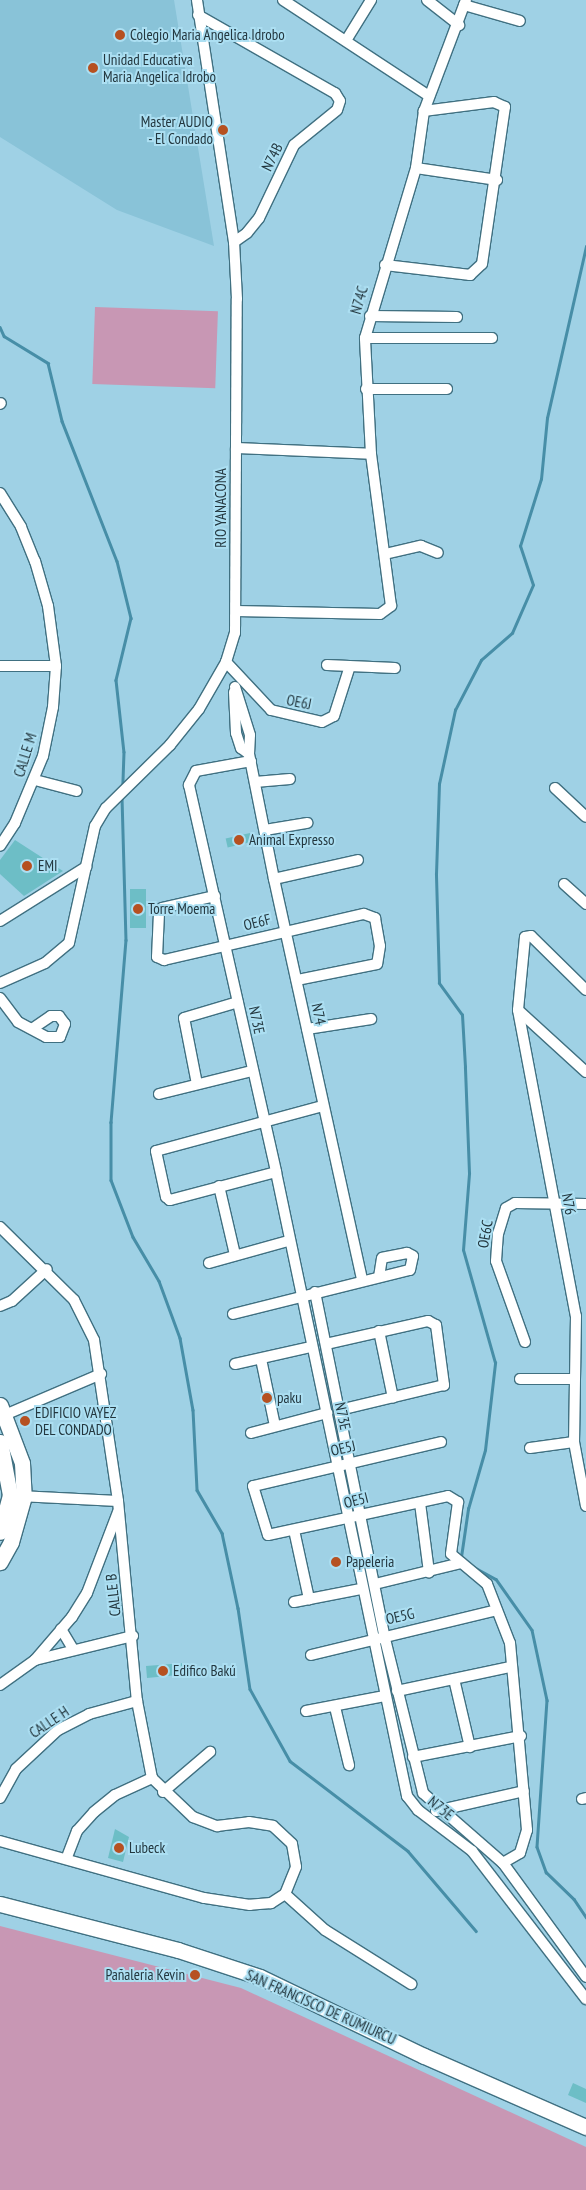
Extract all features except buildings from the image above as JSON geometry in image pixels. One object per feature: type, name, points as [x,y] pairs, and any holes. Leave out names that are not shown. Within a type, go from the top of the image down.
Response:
[{"type":"main road","points":[[0,1562],[11,1542],[22,1462],[2,1412]]},
{"type":"main road","points":[[0,1442],[3,1464],[18,1496]]},
{"type":"main road","points":[[0,1532],[18,1496]]},
{"type":"main road","name":"SAN FRANCISCO DE RUMIURCU","points":[[0,1904],[178,1950],[260,1977],[424,2056],[582,2122]]},
{"type":"street","name":"RIO YANACONA","points":[[0,983],[45,964],[69,943],[95,826],[112,801],[159,757],[199,709],[226,662],[235,633],[234,242],[197,0]]},
{"type":"street","points":[[283,0],[347,39],[429,96]]},
{"type":"street","points":[[347,39],[371,0]]},
{"type":"street","points":[[427,0],[459,25]]},
{"type":"street","points":[[465,3],[520,21]]},
{"type":"street","name":"N74C","points":[[236,611],[380,614],[392,603],[371,454],[366,389],[365,338],[385,265],[416,168],[424,111],[459,25],[465,3]]},
{"type":"street","name":"N74B","points":[[198,15],[335,93],[340,101],[337,110],[294,145],[259,218],[247,233],[234,242]]},
{"type":"street","points":[[385,265],[470,275],[482,264],[497,180],[505,113],[498,102],[424,111]]},
{"type":"street","points":[[416,168],[497,180]]},
{"type":"street","points":[[370,316],[458,317]]},
{"type":"street","points":[[365,338],[492,338]]},
{"type":"street","points":[[366,389],[447,389]]},
{"type":"street","points":[[236,448],[371,454]]},
{"type":"street","name":"CALLE M","points":[[0,493],[21,527],[35,561],[48,606],[56,666],[53,707],[35,780],[0,846]]},
{"type":"street","points":[[385,554],[421,546],[438,554]]},
{"type":"street","name":"OE6J","points":[[226,662],[270,710],[322,722],[334,716],[350,666]]},
{"type":"street","points":[[327,665],[395,668]]},
{"type":"street","points":[[0,666],[56,666]]},
{"type":"street","points":[[236,673],[236,733],[241,748],[250,757]]},
{"type":"street","name":"N73E","points":[[250,757],[196,770],[191,776],[189,784],[276,1172],[288,1241],[327,1413],[346,1519],[407,1796],[430,1819],[472,1851],[541,1937],[586,1999]]},
{"type":"street","name":"N74","points":[[250,757],[285,931],[362,1280]]},
{"type":"street","points":[[255,782],[290,779]]},
{"type":"street","points":[[35,780],[77,791]]},
{"type":"street","points":[[555,788],[586,818]]},
{"type":"street","points":[[265,830],[307,823]]},
{"type":"street","points":[[274,878],[358,860]]},
{"type":"street","points":[[0,921],[86,867]]},
{"type":"street","points":[[564,884],[586,904]]},
{"type":"street","name":"OE6F","points":[[215,896],[162,908],[158,916],[159,959],[364,914],[375,918],[380,946],[377,964],[297,980]]},
{"type":"street","name":"N76","points":[[586,990],[531,936],[523,940],[518,1010],[576,1316],[574,1442],[586,1506]]},
{"type":"street","points":[[0,998],[10,1015],[33,1028]]},
{"type":"street","points":[[197,1084],[184,1022],[190,1014],[238,1002]]},
{"type":"street","points":[[518,1010],[586,1072]]},
{"type":"street","points":[[307,1029],[371,1019]]},
{"type":"street","points":[[159,1094],[252,1071]]},
{"type":"street","points":[[276,1172],[170,1200],[166,1197],[156,1153],[159,1148],[323,1106]]},
{"type":"street","points":[[219,1186],[235,1255]]},
{"type":"street","name":"OE6C","points":[[526,1342],[496,1262],[498,1234],[511,1205],[586,1204]]},
{"type":"street","name":"CALLE B","points":[[0,1227],[47,1269],[85,1319],[101,1374],[133,1636],[137,1701],[152,1778],[163,1792],[193,1817],[217,1826],[249,1822],[273,1826],[285,1835],[292,1844],[296,1867],[285,1894]]},
{"type":"street","points":[[209,1263],[288,1241]]},
{"type":"street","points":[[0,1306],[12,1301],[47,1269]]},
{"type":"street","points":[[234,1314],[379,1276]]},
{"type":"street","name":"N73E","points":[[315,1292],[384,1635],[423,1793],[503,1863],[563,1942],[586,1977]]},
{"type":"street","points":[[326,1344],[428,1321],[436,1325],[446,1379],[441,1386],[340,1410]]},
{"type":"street","points":[[380,1331],[393,1398]]},
{"type":"street","points":[[236,1364],[312,1347]]},
{"type":"street","points":[[261,1359],[275,1426]]},
{"type":"street","points":[[2,1412],[101,1374]]},
{"type":"street","points":[[520,1379],[574,1380]]},
{"type":"street","points":[[251,1433],[327,1413]]},
{"type":"street","name":"OE5J","points":[[268,1535],[253,1486],[337,1464],[441,1442]]},
{"type":"street","points":[[530,1448],[574,1442]]},
{"type":"street","points":[[0,1686],[34,1660],[61,1630],[87,1593],[118,1505],[18,1496]]},
{"type":"street","name":"OE5I","points":[[268,1535],[452,1496],[459,1506],[450,1551],[461,1563]]},
{"type":"street","points":[[420,1503],[429,1572]]},
{"type":"street","points":[[294,1530],[309,1599]]},
{"type":"street","points":[[375,1584],[461,1563],[487,1584],[509,1636],[510,1667],[521,1736],[526,1843],[516,1856],[503,1863]]},
{"type":"street","points":[[294,1602],[362,1589]]},
{"type":"street","name":"OE5G","points":[[311,1655],[373,1640],[384,1635],[497,1610]]},
{"type":"street","points":[[61,1630],[72,1650]]},
{"type":"street","points":[[34,1660],[133,1636]]},
{"type":"street","points":[[397,1691],[510,1667]]},
{"type":"street","points":[[454,1679],[470,1746]]},
{"type":"street","points":[[306,1711],[385,1696]]},
{"type":"street","name":"CALLE H","points":[[0,1798],[16,1769],[58,1730],[89,1714],[137,1701]]},
{"type":"street","points":[[335,1707],[349,1765]]},
{"type":"street","points":[[413,1757],[521,1736]]},
{"type":"street","points":[[163,1792],[210,1752]]},
{"type":"street","points":[[66,1858],[77,1831],[94,1812],[115,1795],[152,1778]]},
{"type":"street","points":[[430,1819],[438,1808],[524,1792]]},
{"type":"street","points":[[0,1841],[204,1898],[250,1905],[271,1903],[285,1894],[325,1930],[410,1984]]},
{"type":"street","points":[[541,1937],[553,1929]]},
{"type":"street","points":[[551,1952],[563,1942]]},
{"type":"shaded area","name":"Unidad Educativa Maria Angelica Idrobo","points":[[0,0],[174,0],[214,246],[117,210],[0,137]]},
{"type":"shaded area","points":[[95,307],[218,311],[215,388],[92,384]]},
{"type":"shaded area","points":[[0,1926],[241,1988],[586,2147],[586,2190],[0,2190]]},
{"type":"waterway","points":[[461,1557],[468,1509],[485,1450],[495,1363],[463,1250],[469,1173],[465,1067],[462,1015],[439,983],[436,874],[439,784],[455,710],[481,660],[512,633],[533,585],[520,546],[541,479],[547,418],[586,246]]},
{"type":"waterway","points":[[0,327],[4,336],[48,363],[62,421],[117,561],[131,618],[116,680],[124,752],[123,786]]},
{"type":"waterway","points":[[122,797],[126,940],[111,1122],[111,1180],[133,1237],[159,1281],[180,1338],[193,1410],[197,1490],[222,1533],[238,1608],[250,1689],[290,1761],[408,1851],[476,1931]]},
{"type":"waterway","points":[[474,1567],[496,1579],[532,1630],[547,1700],[537,1847],[546,1872],[574,1899],[586,1917]]},
{"type":"place","name":"Colegio Maria Angelica Idrobo","points":[[120,35]]},
{"type":"place","name":"Unidad Educativa Maria Angelica Idrobo","points":[[93,68]]},
{"type":"place","name":"Master AUDIO - El Condado","points":[[223,130]]},
{"type":"place","name":"Animal Expresso","points":[[239,840]]},
{"type":"place","name":"EMI","points":[[27,866]]},
{"type":"place","name":"Torre Moema","points":[[138,909]]},
{"type":"place","name":"paku","points":[[267,1398]]},
{"type":"place","name":"EDIFICIO VAYEZ DEL CONDADO","points":[[25,1421]]},
{"type":"place","name":"Papeleria","points":[[336,1562]]},
{"type":"place","name":"Edifico Bakú","points":[[163,1671]]},
{"type":"place","name":"Lubeck","points":[[119,1848]]},
{"type":"place","name":"Pañaleria Kevin","points":[[195,1975]]}]
